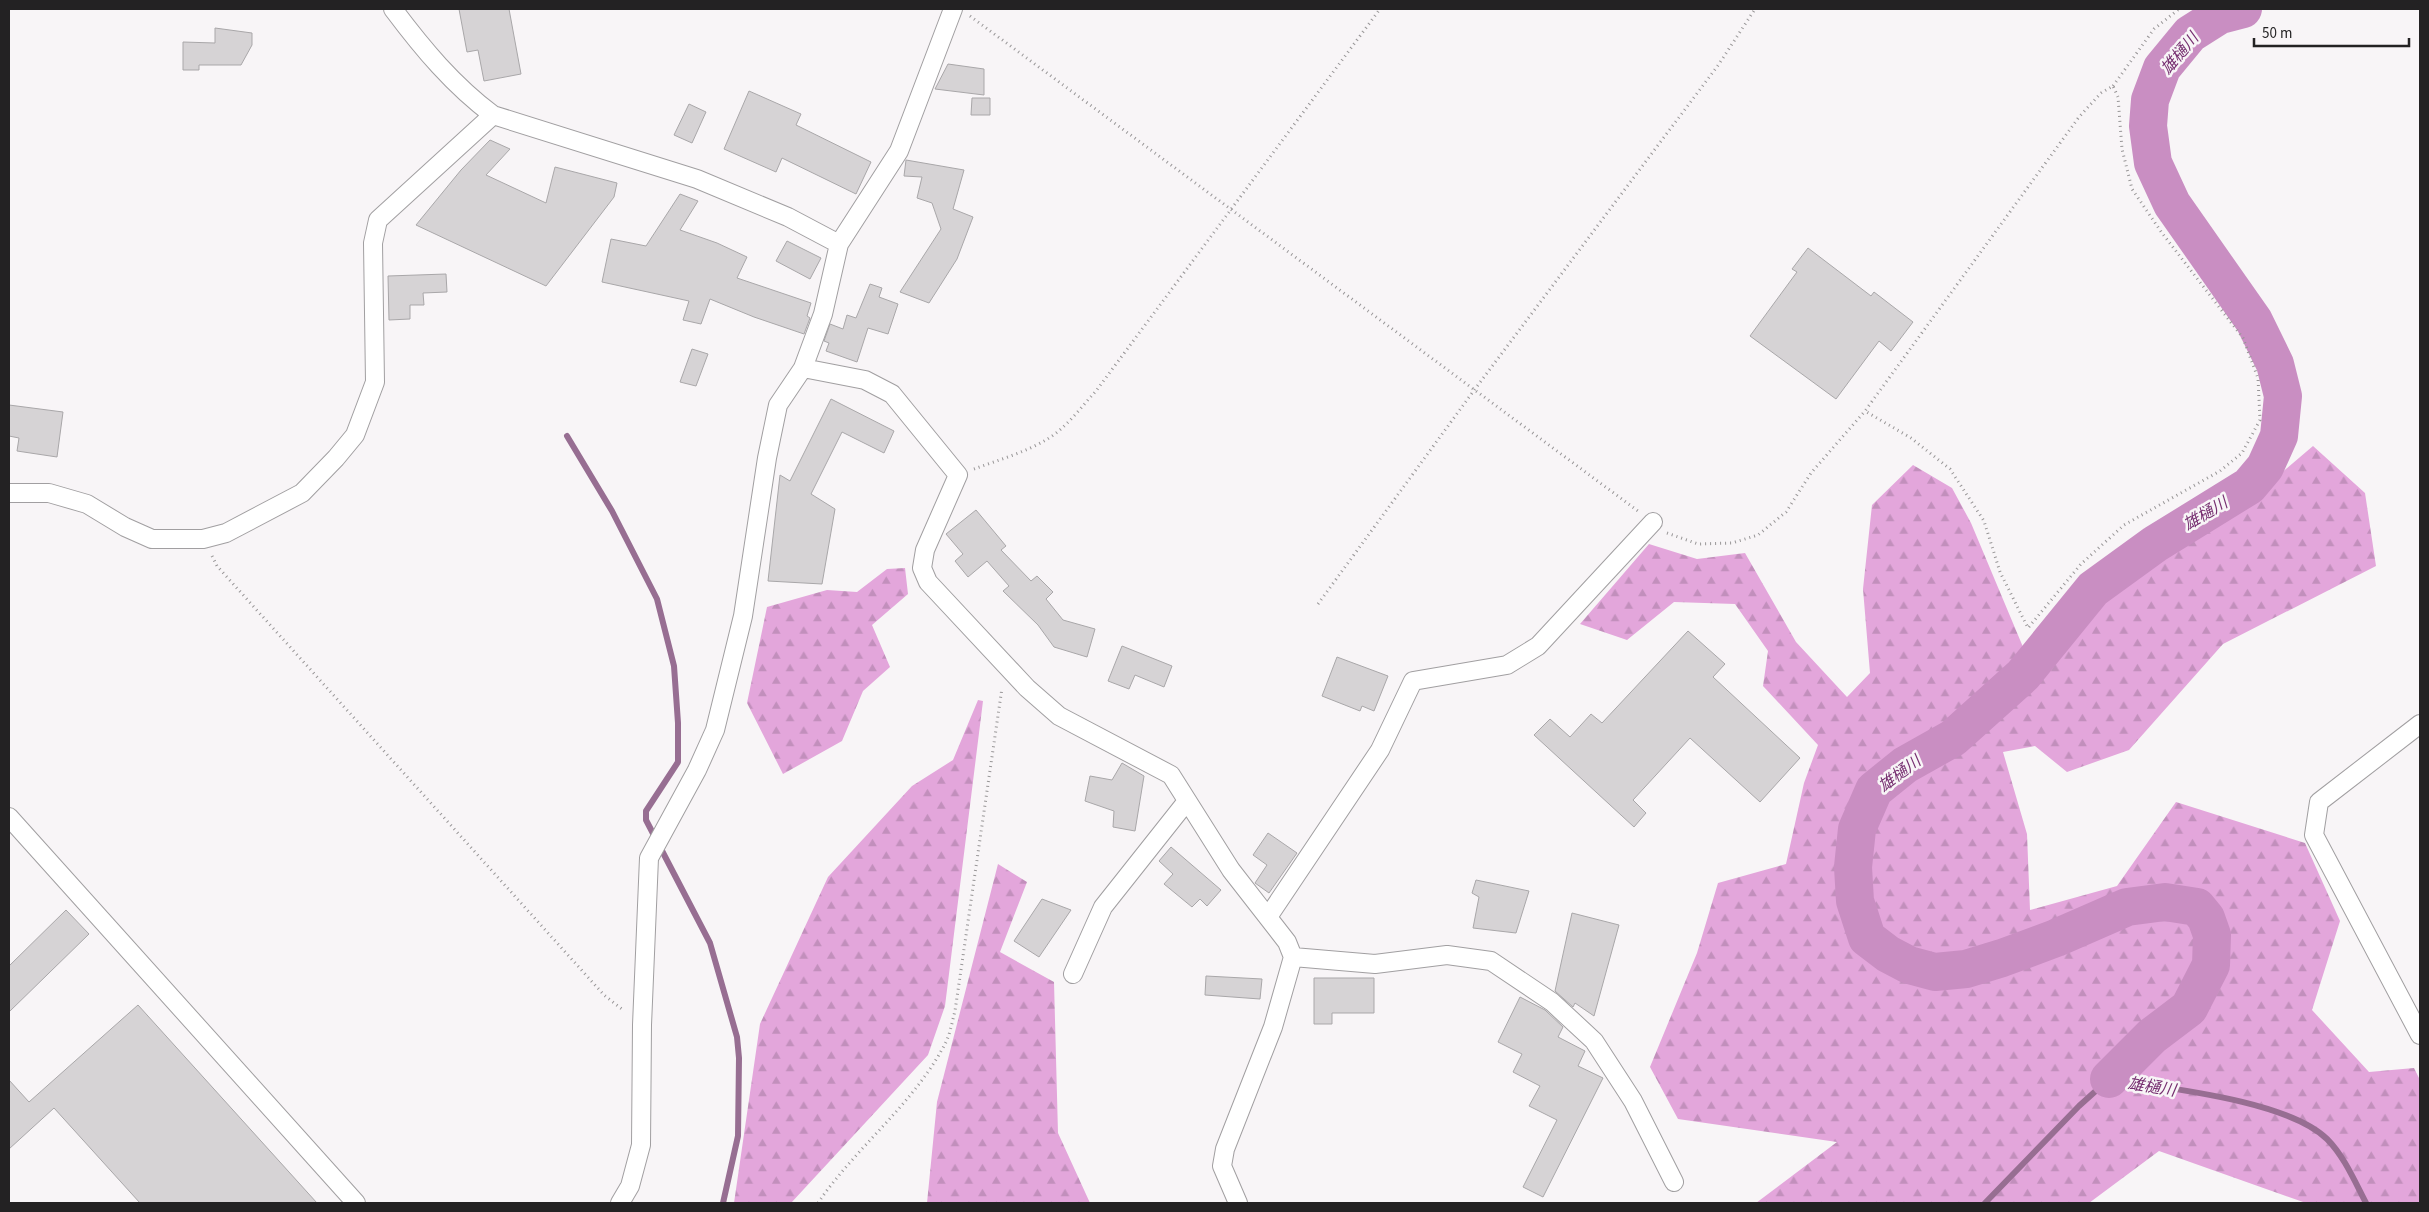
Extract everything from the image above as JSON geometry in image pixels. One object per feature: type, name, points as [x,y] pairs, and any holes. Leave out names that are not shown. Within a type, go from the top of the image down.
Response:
[{"type":"street","points":[[393,9],[445,74],[467,96],[494,115],[697,179],[788,217],[839,244]]},
{"type":"street","points":[[620,1203],[630,1186],[640,1145],[642,1024],[650,858],[697,770],[715,730],[743,616],[767,458],[778,405],[803,368],[822,314],[839,244],[899,151],[961,12]]},
{"type":"street","points":[[9,493],[49,493],[87,504],[125,527],[152,539],[203,540],[226,533],[302,493],[355,435],[376,382],[373,243],[378,220],[494,115]]},
{"type":"street","points":[[803,368],[865,380],[892,394],[958,475],[925,550],[922,568],[928,582],[1027,688],[1059,716],[1171,775],[1231,870],[1288,942],[1293,957],[1273,1027],[1225,1149],[1222,1166],[1238,1203]]},
{"type":"street","points":[[1268,917],[1380,750],[1413,680],[1507,665],[1538,646],[1653,522]]},
{"type":"street","points":[[2420,724],[2319,802],[2314,834],[2420,1035]]},
{"type":"street","points":[[1073,974],[1103,907],[1187,801]]},
{"type":"street","points":[[9,817],[356,1203]]},
{"type":"street","points":[[1293,957],[1375,964],[1447,955],[1491,961],[1552,1002],[1594,1041],[1633,1101],[1674,1182]]},
{"type":"path","points":[[958,475],[1034,446],[1067,424],[1111,371],[1380,9]]},
{"type":"path","points":[[1318,604],[1475,388],[1719,64],[1755,9]]},
{"type":"path","points":[[961,12],[1475,388],[1669,535],[1698,544],[1732,543],[1758,535],[1786,512],[1810,473],[1865,411],[2079,117],[2101,93],[2113,86],[2154,29],[2179,9]]},
{"type":"path","points":[[1865,411],[1911,438],[1950,469],[1984,521],[2000,572],[2028,628],[2080,564],[2124,525],[2220,471],[2242,453],[2260,420],[2258,378],[2243,338],[2162,233],[2132,189],[2122,149],[2118,96],[2113,86]]},
{"type":"path","points":[[203,540],[217,566],[604,995],[642,1024]]},
{"type":"path","points":[[818,1203],[831,1184],[915,1090],[946,1043],[955,1011],[1005,665]]},
{"type":"green space","points":[[2313,446],[2365,493],[2376,566],[2223,644],[2129,750],[2067,772],[2035,746],[2003,752],[2027,834],[2030,910],[2117,886],[2176,802],[2305,843],[2340,921],[2312,1010],[2369,1072],[2414,1068],[2420,1080],[2420,1203],[2306,1203],[2159,1151],[2089,1203],[1756,1203],[1837,1142],[1678,1119],[1650,1067],[1697,953],[1718,883],[1786,864],[1804,783],[1818,745],[1763,686],[1768,651],[1735,604],[1674,602],[1627,640],[1580,624],[1649,544],[1697,559],[1745,553],[1796,642],[1847,697],[1870,673],[1863,589],[1872,505],[1913,465],[1952,488],[1971,523],[2023,647],[2224,522]]},
{"type":"green space","points":[[905,568],[908,594],[872,625],[890,667],[863,691],[842,741],[783,774],[747,703],[767,607],[827,590],[857,592],[887,569]]},
{"type":"green space","points":[[978,700],[983,701],[945,1006],[928,1055],[791,1203],[734,1203],[760,1024],[828,877],[912,786],[953,760]]},
{"type":"green space","points":[[998,864],[1027,882],[1000,952],[1054,982],[1058,1133],[1090,1203],[927,1203],[937,1102]]},
{"type":"building","points":[[459,9],[509,9],[521,74],[484,81],[478,50],[467,52]]},
{"type":"building","points":[[215,28],[252,33],[252,45],[241,65],[199,65],[199,70],[183,70],[183,42],[215,43]]},
{"type":"building","points":[[948,64],[984,69],[984,95],[935,89]]},
{"type":"building","points":[[749,91],[801,114],[796,125],[871,162],[856,194],[782,158],[776,172],[724,149]]},
{"type":"building","points":[[972,98],[990,98],[990,115],[971,115]]},
{"type":"building","points":[[689,104],[706,112],[692,143],[674,135]]},
{"type":"building","points":[[490,140],[510,149],[486,175],[546,203],[555,167],[617,183],[614,197],[546,286],[416,225],[461,170]]},
{"type":"building","points":[[906,160],[964,170],[953,209],[973,217],[957,259],[929,303],[900,292],[941,229],[932,203],[917,198],[922,177],[904,176]]},
{"type":"building","points":[[680,194],[698,201],[680,230],[717,243],[747,257],[737,278],[811,303],[807,316],[810,318],[804,334],[754,317],[710,299],[701,324],[683,320],[689,301],[602,282],[611,239],[646,246]]},
{"type":"building","points":[[787,241],[821,258],[810,279],[776,261]]},
{"type":"building","points":[[1808,248],[1871,296],[1874,292],[1913,322],[1891,351],[1879,341],[1836,399],[1750,336],[1797,272],[1792,269]]},
{"type":"building","points":[[446,274],[447,292],[423,293],[424,305],[410,305],[410,319],[389,320],[388,276]]},
{"type":"building","points":[[870,284],[882,288],[879,297],[898,304],[888,334],[868,328],[857,362],[826,351],[829,343],[824,341],[830,324],[843,329],[847,315],[856,318]]},
{"type":"building","points":[[692,349],[708,354],[696,386],[680,382]]},
{"type":"building","points":[[831,399],[894,431],[884,453],[842,432],[811,494],[835,509],[822,584],[768,581],[780,475],[790,481]]},
{"type":"building","points":[[9,405],[63,412],[57,457],[17,451],[19,438],[9,436]]},
{"type":"building","points":[[976,510],[1006,546],[1001,550],[1031,581],[1037,576],[1053,592],[1046,599],[1063,620],[1095,629],[1087,657],[1054,647],[1038,625],[1003,591],[1009,586],[987,561],[968,577],[955,561],[963,554],[946,534]]},
{"type":"building","points":[[1688,631],[1725,664],[1713,677],[1800,758],[1760,802],[1690,738],[1633,800],[1646,813],[1634,827],[1534,735],[1550,719],[1570,737],[1591,714],[1602,723]]},
{"type":"building","points":[[1122,646],[1172,666],[1164,687],[1135,675],[1129,689],[1108,681]]},
{"type":"building","points":[[1337,657],[1388,676],[1374,711],[1362,706],[1360,711],[1322,696]]},
{"type":"building","points":[[1122,763],[1144,776],[1135,831],[1113,827],[1114,811],[1085,801],[1090,776],[1112,780]]},
{"type":"building","points":[[1268,833],[1297,853],[1269,893],[1255,883],[1267,865],[1253,855]]},
{"type":"building","points":[[1171,847],[1221,890],[1207,906],[1200,899],[1192,907],[1164,884],[1173,874],[1159,861]]},
{"type":"building","points":[[1476,880],[1529,891],[1516,933],[1473,928],[1479,897],[1472,893]]},
{"type":"building","points":[[1042,899],[1071,910],[1039,957],[1014,941]]},
{"type":"building","points":[[66,910],[89,934],[9,1012],[9,966]]},
{"type":"building","points":[[1572,913],[1619,925],[1594,1016],[1575,1003],[1573,1007],[1555,991]]},
{"type":"building","points":[[1206,976],[1262,979],[1260,999],[1205,995]]},
{"type":"building","points":[[1314,978],[1374,978],[1374,1013],[1332,1013],[1332,1024],[1314,1024]]},
{"type":"building","points":[[1520,997],[1545,1010],[1563,1027],[1558,1037],[1585,1051],[1578,1066],[1603,1078],[1543,1197],[1523,1187],[1557,1120],[1529,1106],[1540,1086],[1513,1072],[1522,1054],[1498,1042]]},
{"type":"building","points":[[138,1005],[317,1203],[140,1203],[54,1108],[9,1149],[9,1080],[29,1102]]},
{"type":"waterway","name":"雄樋川","points":[[2109,1079],[2152,1036],[2189,1008],[2211,965],[2212,935],[2206,918],[2197,907],[2165,902],[2127,907],[2056,938],[2002,958],[1966,969],[1935,972],[1909,965],[1888,954],[1867,938],[1855,901],[1853,867],[1857,829],[1874,790],[1905,765],[1953,738],[2023,675],[2093,589],[2155,544],[2249,486],[2265,467],[2279,436],[2283,396],[2275,364],[2254,321],[2172,204],[2153,163],[2148,126],[2150,100],[2162,68],[2190,34],[2220,15],[2243,9]]},
{"type":"waterway","points":[[567,436],[612,511],[657,599],[674,666],[678,723],[678,762],[646,811],[646,820],[710,943],[737,1037],[739,1058],[738,1136],[723,1203]]},
{"type":"waterway","name":"雄樋川","points":[[1985,1203],[2079,1106],[2109,1079],[2224,1098],[2284,1114],[2308,1126],[2327,1139],[2339,1153],[2366,1203]]}]
